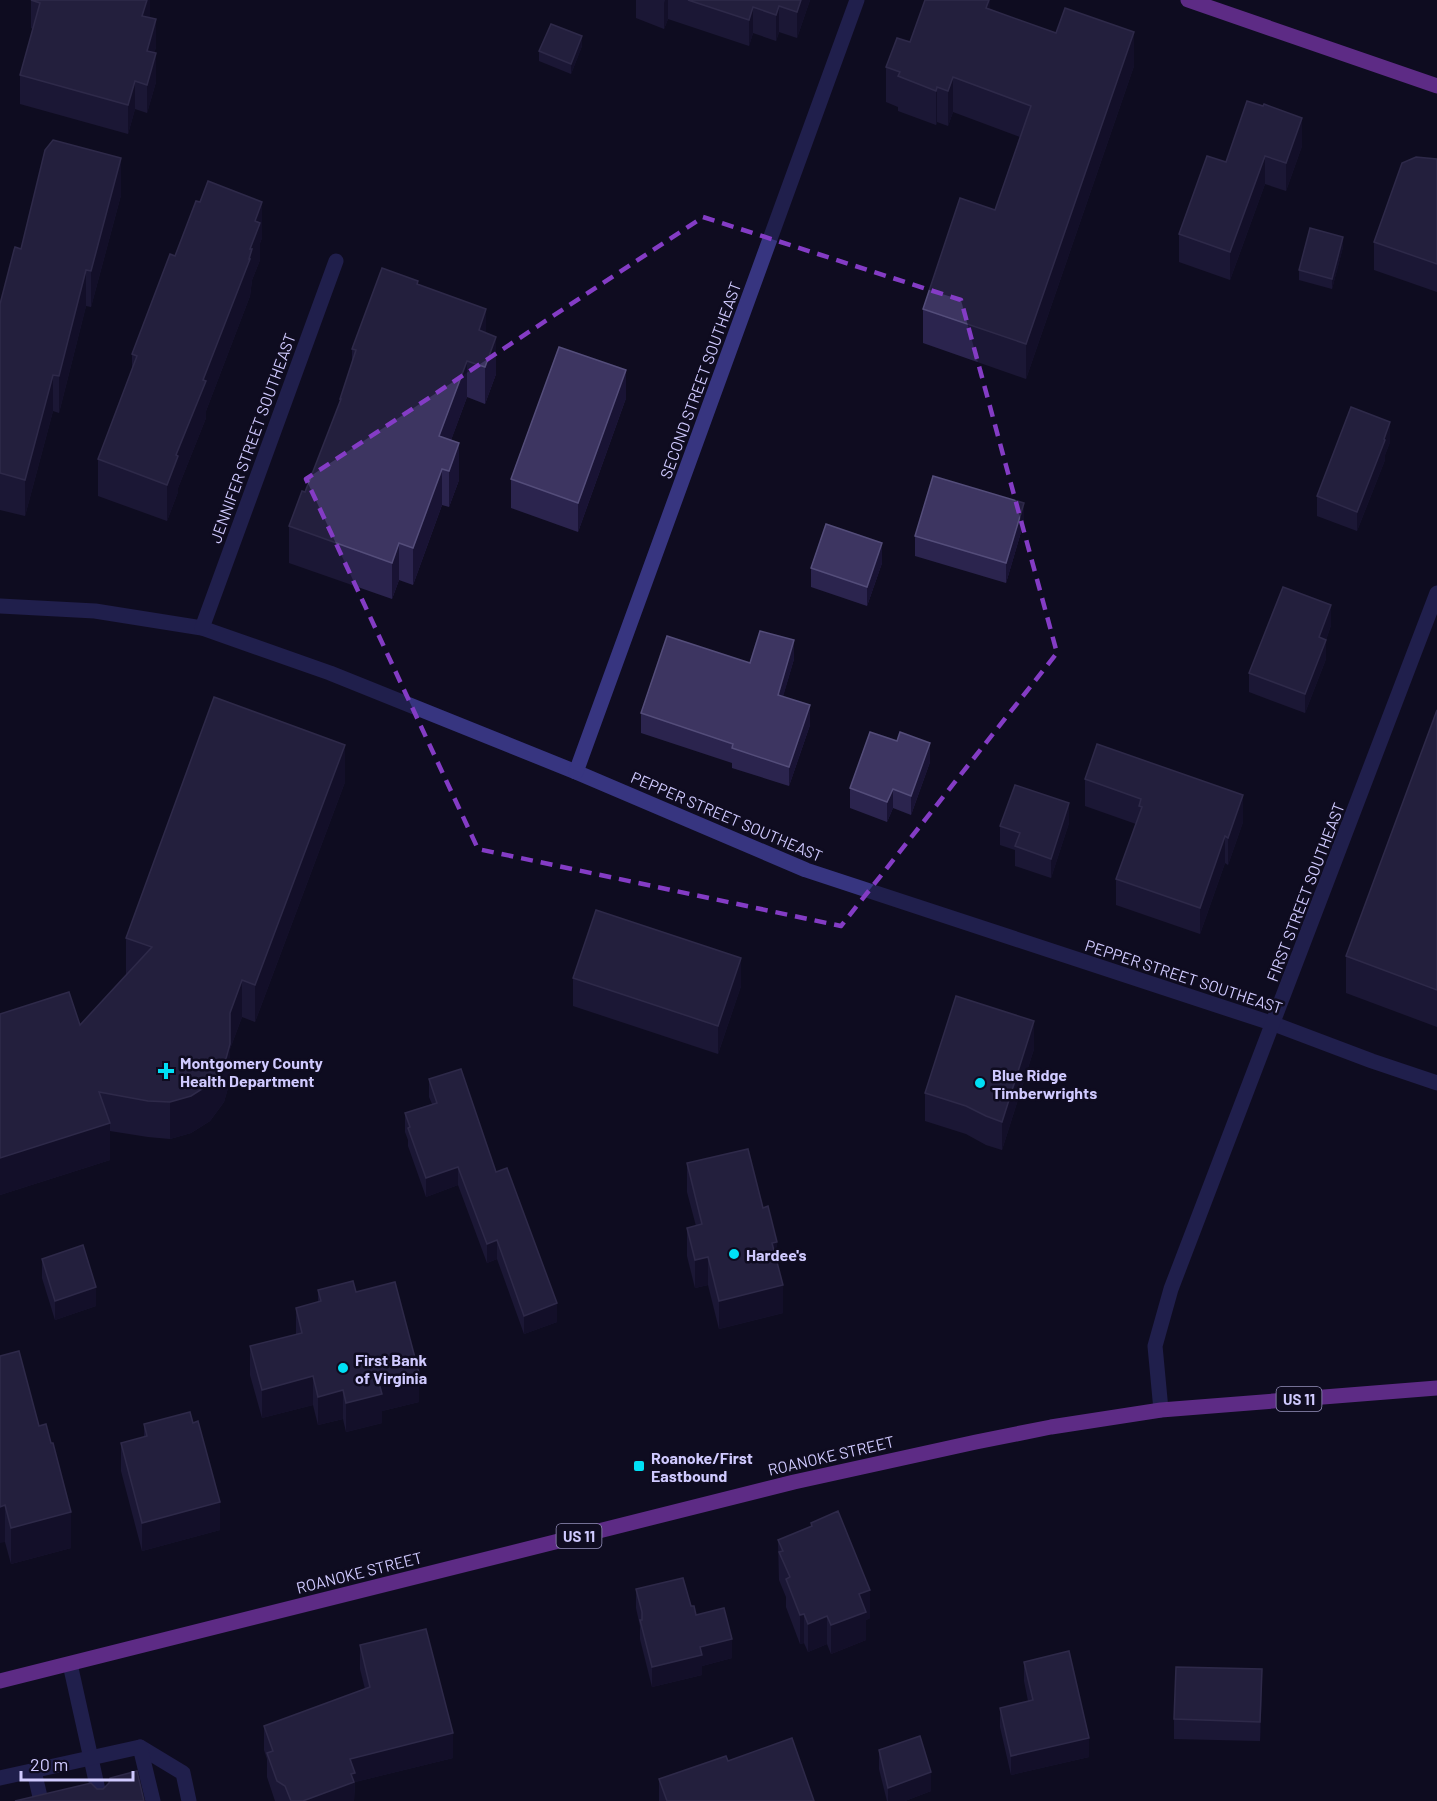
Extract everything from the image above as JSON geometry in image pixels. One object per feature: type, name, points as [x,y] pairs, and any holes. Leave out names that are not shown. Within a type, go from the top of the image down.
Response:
[{"type":"main road","points":[[1188,0],[1437,86]]},
{"type":"main road","name":"ROANOKE STREET","points":[[0,1681],[484,1558],[827,1474],[965,1444],[1052,1427],[1161,1410],[1437,1388]]},
{"type":"street","name":"SECOND STREET SOUTHEAST","points":[[576,772],[857,0]]},
{"type":"street","name":"JENNIFER STREET SOUTHEAST","points":[[202,628],[336,261]]},
{"type":"street","name":"FIRST STREET SOUTHEAST","points":[[1161,1410],[1155,1346],[1171,1289],[1437,593]]},
{"type":"street","name":"PEPPER STREET SOUTHEAST","points":[[0,606],[95,611],[202,628],[330,673],[576,772],[806,870],[1274,1024],[1437,1083]]},
{"type":"street","points":[[70,1664],[100,1799]]},
{"type":"street","points":[[141,1746],[153,1801]]},
{"type":"street","points":[[0,1778],[141,1746],[183,1773],[189,1801]]},
{"type":"street","points":[[34,1771],[41,1801]]},
{"type":"highlighted area","points":[[703,217],[961,300],[1057,653],[841,926],[478,849],[306,479]]},
{"type":"building","points":[[31,0],[147,0],[142,16],[156,19],[147,51],[156,53],[147,85],[135,81],[128,105],[20,75],[40,3]]},
{"type":"building","points":[[688,0],[801,0],[797,12],[779,6],[776,15],[753,7],[749,20]]},
{"type":"building","points":[[925,0],[989,0],[986,8],[1056,33],[1065,8],[1134,32],[1026,344],[923,309],[960,198],[995,210],[1031,106],[953,77],[948,91],[937,87],[936,91],[898,76],[900,72],[886,67],[897,38],[910,42]]},
{"type":"building","points":[[551,24],[582,36],[571,64],[539,51]]},
{"type":"building","points":[[1247,101],[1263,106],[1264,104],[1302,118],[1286,163],[1265,156],[1230,252],[1179,234],[1207,156],[1226,162]]},
{"type":"building","points":[[53,140],[121,158],[91,271],[86,270],[59,376],[53,375],[25,480],[0,473],[0,304],[15,247],[21,249],[45,150]]},
{"type":"building","points":[[1416,157],[1437,159],[1437,264],[1374,242],[1402,163]]},
{"type":"building","points":[[208,181],[262,202],[255,221],[260,223],[250,249],[252,249],[250,259],[203,380],[206,381],[176,455],[178,456],[167,485],[98,459],[137,356],[132,354],[170,254],[175,256],[196,201],[200,202]]},
{"type":"building","points":[[1310,228],[1343,237],[1332,279],[1299,270]]},
{"type":"building","points":[[382,268],[418,281],[417,284],[486,309],[479,330],[496,337],[485,367],[467,361],[439,436],[459,443],[449,471],[442,469],[413,548],[399,543],[392,563],[289,526],[302,491],[305,492],[341,399],[356,350],[352,349]]},
{"type":"building","points":[[559,347],[626,370],[578,503],[511,479]]},
{"type":"building","points":[[1351,407],[1390,422],[1357,512],[1317,496]]},
{"type":"building","points":[[933,476],[1024,503],[1006,563],[915,536]]},
{"type":"building","points":[[826,524],[882,543],[867,587],[811,568]]},
{"type":"building","points":[[1283,587],[1331,605],[1319,637],[1326,640],[1305,694],[1249,673]]},
{"type":"building","points":[[760,631],[794,640],[778,695],[810,705],[789,767],[732,748],[733,744],[641,713],[667,636],[750,663]]},
{"type":"building","points":[[214,697],[345,745],[255,985],[242,980],[230,1013],[230,1044],[224,1066],[210,1084],[191,1096],[170,1102],[148,1101],[99,1092],[110,1123],[0,1158],[0,1014],[69,992],[80,1025],[152,947],[126,938]]},
{"type":"building","points":[[1437,710],[1437,990],[1346,956]]},
{"type":"building","points":[[870,732],[897,741],[900,732],[930,743],[911,796],[893,789],[887,802],[850,788]]},
{"type":"building","points":[[1097,744],[1243,795],[1228,838],[1225,836],[1200,908],[1116,879],[1142,807],[1139,806],[1141,799],[1085,779]]},
{"type":"building","points":[[1015,785],[1069,803],[1051,859],[1015,846],[1020,833],[1000,826]]},
{"type":"building","points":[[596,910],[741,958],[718,1026],[573,978]]},
{"type":"building","name":"Blue Ridge Timberwrights","points":[[956,996],[1034,1021],[1002,1122],[966,1106],[925,1093]]},
{"type":"building","points":[[461,1069],[496,1172],[507,1168],[557,1303],[524,1316],[497,1240],[487,1244],[458,1167],[426,1178],[408,1128],[410,1127],[405,1113],[437,1103],[429,1079]]},
{"type":"building","name":"Hardee's","points":[[748,1149],[763,1208],[768,1206],[777,1242],[772,1243],[783,1285],[719,1301],[708,1257],[695,1260],[687,1228],[702,1224],[687,1163]]},
{"type":"building","points":[[83,1245],[96,1287],[55,1301],[42,1259]]},
{"type":"building","name":"First Bank of Virginia","points":[[353,1281],[356,1292],[395,1282],[419,1373],[379,1383],[382,1394],[346,1403],[343,1390],[318,1397],[313,1376],[262,1390],[250,1346],[302,1333],[296,1308],[321,1301],[318,1290]]},
{"type":"building","points":[[19,1351],[39,1426],[46,1424],[51,1443],[53,1443],[71,1512],[11,1528],[5,1505],[0,1507],[0,1356]]},
{"type":"building","points":[[190,1412],[193,1423],[198,1421],[220,1502],[142,1523],[121,1443],[147,1436],[144,1424]]},
{"type":"building","points":[[838,1511],[870,1590],[859,1594],[866,1612],[831,1625],[827,1616],[808,1624],[804,1614],[800,1615],[786,1579],[790,1577],[779,1552],[783,1551],[778,1540],[812,1526],[811,1523]]},
{"type":"building","points":[[683,1578],[696,1615],[724,1608],[732,1639],[700,1647],[702,1655],[652,1667],[640,1620],[642,1620],[642,1612],[636,1589]]},
{"type":"building","points":[[426,1629],[453,1733],[350,1759],[355,1773],[351,1774],[354,1782],[303,1801],[291,1801],[285,1786],[277,1781],[267,1753],[273,1751],[264,1726],[370,1687],[360,1645]]},
{"type":"building","points":[[1069,1651],[1089,1738],[1011,1756],[1000,1708],[1033,1700],[1024,1662]]},
{"type":"building","points":[[1176,1667],[1262,1669],[1260,1722],[1174,1719]]},
{"type":"building","points":[[920,1736],[931,1772],[888,1788],[879,1750]]},
{"type":"building","points":[[792,1738],[814,1801],[667,1801],[659,1779],[726,1756],[728,1761]]},
{"type":"building","points":[[137,1771],[144,1801],[15,1801],[91,1783],[97,1789],[103,1789],[109,1783],[110,1778]]},
{"type":"place","name":"Montgomery County Health Department","points":[[166,1071]]},
{"type":"place","name":"Blue Ridge Timberwrights","points":[[980,1083]]},
{"type":"place","name":"Hardee's","points":[[734,1254]]},
{"type":"place","name":"First Bank of Virginia","points":[[343,1368]]},
{"type":"place","name":"Roanoke/First Eastbound","points":[[639,1466]]}]
